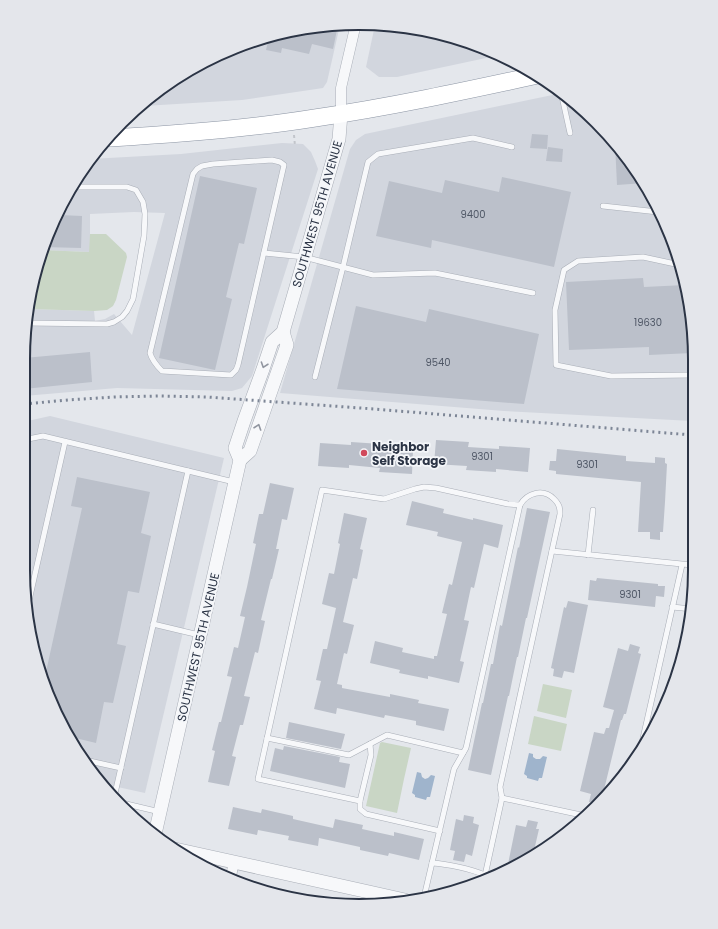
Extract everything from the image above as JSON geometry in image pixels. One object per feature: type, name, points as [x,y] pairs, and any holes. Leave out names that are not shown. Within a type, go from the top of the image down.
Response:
[{"type":"highway","points":[[116,138],[244,128],[314,118],[433,98],[529,77]]},
{"type":"street","name":"SOUTHWEST 95TH AVENUE","points":[[156,829],[240,460],[235,448],[272,342],[283,332],[339,139],[341,88],[354,30]]},
{"type":"street","points":[[189,852],[392,897]]},
{"type":"street","points":[[232,873],[234,862]]},
{"type":"lane","points":[[563,101],[570,133]]},
{"type":"lane","points":[[316,377],[368,162],[378,154],[473,138],[512,147]]},
{"type":"lane","points":[[272,160],[280,162],[284,165],[264,253],[236,370],[231,375],[162,371],[156,366],[150,353],[193,174],[197,169],[202,166],[213,164],[272,160]]},
{"type":"lane","points":[[32,323],[106,324],[114,322],[122,317],[133,299],[144,236],[145,214],[143,202],[136,190],[127,187],[78,187]]},
{"type":"lane","points":[[602,206],[653,211]]},
{"type":"lane","points":[[264,253],[304,256],[373,275],[435,273],[533,293]]},
{"type":"lane","points":[[674,264],[643,257],[578,261],[564,270],[555,310],[556,365],[611,376],[688,375]]},
{"type":"lane","points":[[30,439],[43,436],[235,482]]},
{"type":"lane","points":[[31,592],[65,442]]},
{"type":"lane","points":[[115,791],[188,471]]},
{"type":"lane","points":[[360,801],[258,779],[322,490],[384,499],[424,487],[436,488],[508,504],[520,505]]},
{"type":"lane","points":[[425,893],[454,769],[466,748],[520,505],[523,500],[532,493],[542,492],[551,496],[559,505],[560,514],[500,788],[502,798],[486,874]]},
{"type":"lane","points":[[588,555],[593,510]]},
{"type":"lane","points":[[552,551],[688,565]]},
{"type":"lane","points":[[643,736],[682,564]]},
{"type":"lane","points":[[672,607],[685,608]]},
{"type":"lane","points":[[153,624],[200,636]]},
{"type":"lane","points":[[267,738],[349,756],[387,735],[463,753]]},
{"type":"lane","points":[[370,744],[372,755],[360,801],[360,809],[366,814],[440,831]]},
{"type":"lane","points":[[91,761],[120,768]]},
{"type":"lane","points":[[502,798],[579,814]]},
{"type":"lane","points":[[127,804],[160,812]]},
{"type":"lane","points":[[432,862],[478,872],[482,875]]},
{"type":"shaded area","points":[[339,31],[327,82],[323,88],[242,100],[150,106],[176,85],[195,74],[213,64],[253,47],[295,36]]},
{"type":"shaded area","points":[[374,31],[423,36],[465,47],[490,57],[397,77],[379,77],[366,67]]},
{"type":"shaded area","points":[[555,95],[592,126],[633,176],[654,213],[671,253],[682,295],[685,316],[688,359],[688,421],[504,411],[280,393],[350,149],[356,140],[365,134]]},
{"type":"shaded area","points":[[282,143],[303,144],[311,152],[318,169],[252,376],[242,388],[232,391],[117,388],[30,395],[31,337],[34,309],[94,311],[95,321],[105,319],[114,314],[132,335],[165,213],[134,212],[90,214],[90,252],[48,250],[64,213],[85,176],[98,159],[181,154]]},
{"type":"shaded area","points":[[50,416],[224,458],[145,793],[111,785],[85,753],[64,716],[47,676],[36,634],[31,592],[30,420]]},
{"type":"green space","points":[[90,234],[106,234],[126,253],[127,257],[116,300],[113,306],[107,310],[94,311],[34,309],[41,274],[48,250],[89,252]]},
{"type":"green space","points":[[543,684],[572,690],[566,718],[537,711]]},
{"type":"green space","points":[[534,716],[567,724],[561,751],[528,744]]},
{"type":"green space","points":[[382,742],[411,748],[397,813],[366,806],[380,743]]},
{"type":"water","points":[[529,753],[533,754],[533,757],[536,759],[540,759],[543,756],[547,757],[542,778],[539,778],[538,781],[527,778],[524,774]]},
{"type":"water","points":[[417,772],[421,773],[422,777],[425,779],[431,775],[435,776],[430,797],[427,797],[426,800],[415,797],[412,793]]},
{"type":"building","points":[[337,31],[333,49],[312,44],[309,54],[282,48],[281,53],[266,50],[268,43],[274,41],[295,36]]},
{"type":"building","points":[[532,134],[548,135],[547,149],[530,148]]},
{"type":"building","points":[[548,147],[563,149],[562,162],[546,161]]},
{"type":"building","points":[[616,154],[637,183],[617,185]]},
{"type":"building","points":[[200,176],[257,188],[244,244],[239,243],[226,297],[232,299],[215,370],[159,358]]},
{"type":"building","points":[[502,177],[571,192],[554,267],[432,240],[431,248],[376,236],[389,181],[442,193],[445,180],[499,192]]},
{"type":"building","points":[[63,215],[82,216],[81,248],[49,247]]},
{"type":"building","points":[[643,278],[644,287],[680,285],[685,316],[688,353],[649,355],[649,347],[569,350],[566,282]]},
{"type":"building","points":[[356,306],[426,322],[429,309],[539,334],[524,404],[337,389]]},
{"type":"building","points":[[90,352],[92,382],[30,388],[30,357]]},
{"type":"building","points":[[436,440],[469,442],[468,447],[499,449],[499,446],[530,448],[528,472],[496,469],[496,472],[466,470],[467,466],[434,464]]},
{"type":"building","points":[[351,442],[381,444],[381,448],[413,450],[412,474],[379,472],[380,468],[349,465],[349,468],[318,466],[320,443],[351,445]]},
{"type":"building","points":[[557,449],[626,456],[626,461],[655,463],[655,457],[665,458],[665,463],[667,464],[665,502],[663,532],[660,532],[660,540],[650,539],[650,532],[638,532],[641,482],[556,474],[556,471],[549,470],[550,461],[556,461]]},
{"type":"building","points":[[77,477],[150,492],[141,533],[151,536],[139,593],[128,591],[117,644],[126,646],[113,703],[104,702],[96,743],[76,738],[64,716],[46,672],[82,508],[71,506]]},
{"type":"building","points":[[270,483],[294,488],[287,520],[282,519],[276,549],[279,549],[261,620],[265,621],[258,653],[255,652],[244,696],[250,697],[243,725],[240,725],[232,756],[236,757],[229,786],[208,782],[215,751],[212,750],[219,722],[221,722],[232,677],[227,676],[234,647],[238,648],[245,617],[240,616],[256,544],[253,543],[259,514],[263,514]]},
{"type":"building","points":[[412,501],[444,509],[443,513],[503,525],[498,548],[484,544],[474,588],[471,587],[464,620],[469,621],[460,661],[464,662],[459,683],[428,676],[428,679],[399,673],[400,670],[370,663],[375,641],[403,648],[402,652],[434,659],[434,656],[437,656],[447,614],[442,613],[449,584],[452,585],[462,542],[437,536],[438,532],[406,525]]},
{"type":"building","points":[[527,508],[550,512],[491,775],[468,770],[491,664],[493,664],[500,625],[502,626]]},
{"type":"building","points":[[344,513],[367,518],[360,549],[363,550],[357,579],[353,578],[343,622],[354,625],[347,654],[344,653],[337,684],[342,685],[342,688],[390,697],[390,694],[419,700],[418,703],[449,709],[444,731],[416,725],[416,721],[385,715],[384,718],[337,708],[336,714],[314,709],[321,681],[316,680],[323,649],[327,649],[336,608],[322,604],[329,573],[334,574]]},
{"type":"building","points":[[597,578],[658,584],[658,586],[665,586],[664,597],[656,596],[655,607],[588,600],[590,580],[596,581]]},
{"type":"building","points":[[568,601],[588,605],[574,673],[564,671],[562,678],[553,676],[554,669],[551,668],[564,607],[566,608]]},
{"type":"building","points":[[630,644],[640,647],[638,653],[641,654],[626,714],[624,714],[621,720],[604,789],[592,803],[589,802],[591,794],[580,791],[594,732],[604,734],[606,728],[609,728],[614,710],[603,707],[618,648],[628,651]]},
{"type":"building","points":[[289,722],[345,734],[341,749],[286,738]]},
{"type":"building","points":[[284,746],[340,757],[339,762],[350,764],[345,788],[270,771],[275,748],[283,750]]},
{"type":"building","points":[[233,807],[261,813],[262,809],[293,816],[293,819],[333,828],[335,819],[363,825],[362,829],[394,836],[394,832],[424,839],[419,860],[389,853],[388,856],[360,850],[360,847],[319,838],[318,846],[288,840],[289,836],[258,830],[257,835],[228,829]]},
{"type":"building","points":[[464,815],[474,817],[473,823],[479,825],[472,856],[466,854],[464,862],[453,860],[455,851],[450,850],[456,819],[463,821]]},
{"type":"building","points":[[528,820],[538,822],[536,829],[539,829],[534,849],[508,863],[516,825],[526,827]]},
{"type":"railway","points":[[30,403],[114,397],[207,397],[688,435]]},
{"type":"place","name":"Neighbor Self Storage","points":[[364,453]]}]
